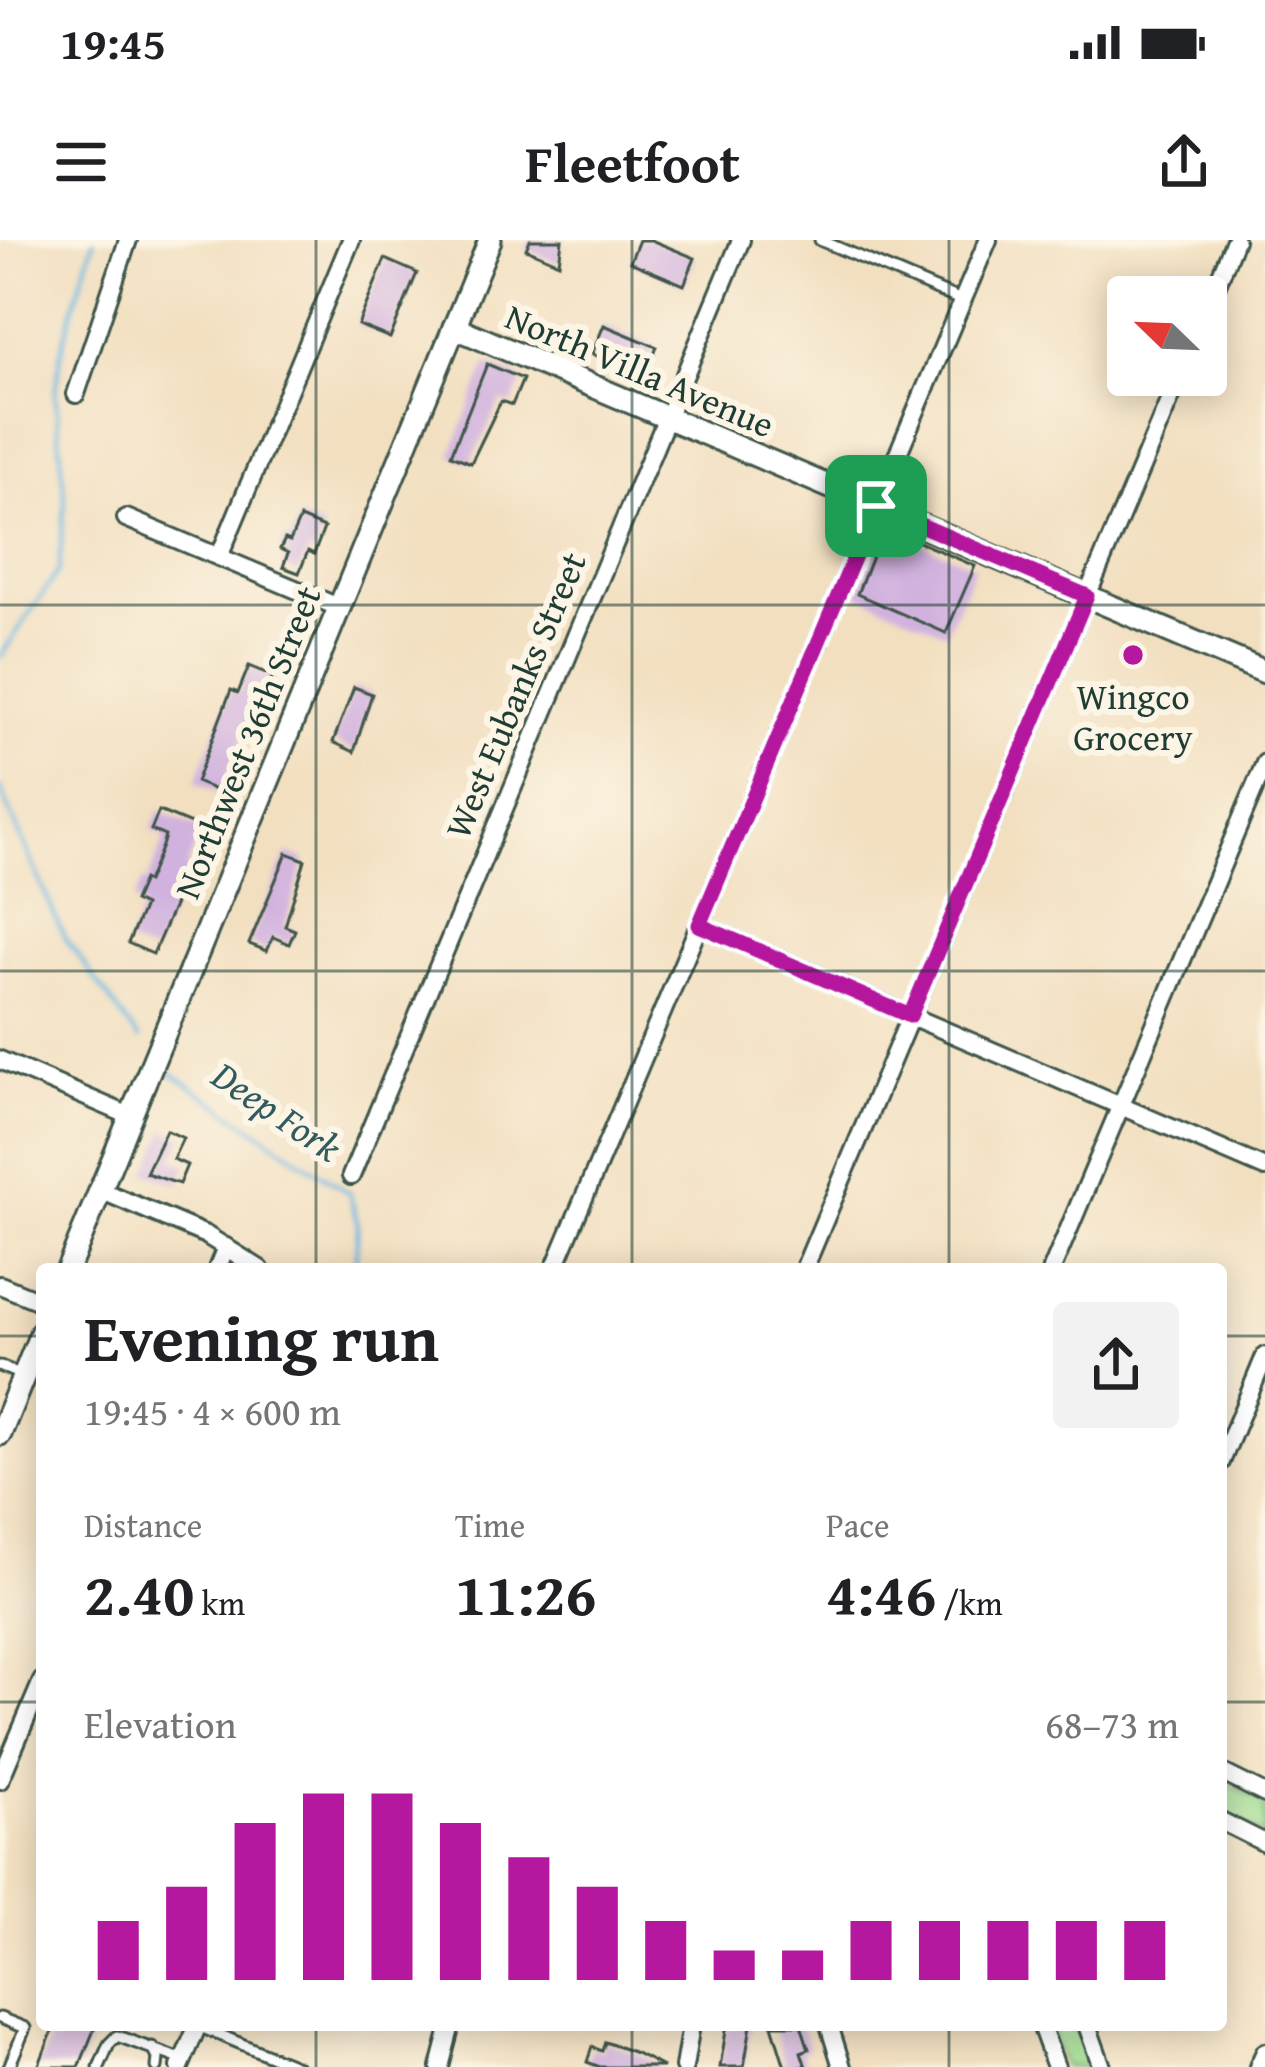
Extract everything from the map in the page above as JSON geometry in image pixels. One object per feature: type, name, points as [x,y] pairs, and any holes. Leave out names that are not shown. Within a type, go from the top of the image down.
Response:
[{"type":"street","points":[[76,394],[128,240]]},
{"type":"street","points":[[219,557],[350,240]]},
{"type":"street","name":"Northwest 36th Street","points":[[70,1263],[490,240]]},
{"type":"street","name":"West Eubanks Street","points":[[351,1176],[741,240]]},
{"type":"street","points":[[557,1263],[988,240]]},
{"type":"street","points":[[1220,276],[1235,240]]},
{"type":"street","name":"North Villa Avenue","points":[[454,327],[1265,672]]},
{"type":"street","points":[[807,1263],[1171,396]]},
{"type":"street","points":[[126,518],[338,607]]},
{"type":"street","points":[[1055,1263],[1265,763]]},
{"type":"street","points":[[699,925],[1265,1168]]},
{"type":"street","points":[[0,1060],[130,1116]]},
{"type":"street","points":[[100,1190],[226,1246],[251,1263]]},
{"type":"street","points":[[219,1263],[226,1246]]},
{"type":"street","points":[[0,1285],[36,1300]]},
{"type":"street","points":[[0,1434],[36,1346]]},
{"type":"street","points":[[1227,1448],[1265,1356]]},
{"type":"street","points":[[0,1780],[36,1695]]},
{"type":"street","points":[[1227,1775],[1265,1794]]},
{"type":"street","points":[[1227,1824],[1265,1843]]},
{"type":"street","points":[[182,2063],[195,2031]]},
{"type":"street","points":[[440,2067],[449,2031]]},
{"type":"street","points":[[684,2067],[690,2031]]},
{"type":"street","points":[[831,2031],[842,2067]]},
{"type":"street","points":[[1043,2031],[1056,2067]]},
{"type":"street","points":[[1089,2031],[1102,2067]]},
{"type":"street","points":[[1258,2067],[1265,2052]]},
{"type":"lane","points":[[820,240],[963,301]]},
{"type":"lane","points":[[0,1366],[24,1376]]},
{"type":"lane","points":[[0,2018],[25,2028],[9,2067]]},
{"type":"lane","points":[[212,2031],[297,2067]]},
{"type":"lane","points":[[99,2067],[116,2036],[182,2063]]},
{"type":"lane","points":[[152,2047],[157,2067]]},
{"type":"green space","points":[[1227,1783],[1265,1802],[1265,1836],[1227,1816]]},
{"type":"green space","points":[[1051,2031],[1079,2031],[1091,2067],[1064,2067]]},
{"type":"building","points":[[530,240],[562,240],[559,263],[526,249]]},
{"type":"building","points":[[639,240],[651,240],[695,258],[684,285],[630,262]]},
{"type":"building","points":[[385,259],[417,273],[390,338],[358,325]]},
{"type":"building","points":[[604,325],[657,347],[645,376],[592,354]]},
{"type":"building","points":[[487,364],[523,379],[512,405],[501,401],[471,463],[451,455]]},
{"type":"building","points":[[300,518],[324,528],[314,554],[308,551],[299,573],[283,567],[288,553],[280,549],[285,539],[290,541]]},
{"type":"building","points":[[884,527],[975,566],[946,633],[857,594]]},
{"type":"building","points":[[249,666],[271,675],[272,682],[249,722],[220,792],[196,782],[231,690],[238,693]]},
{"type":"building","points":[[354,687],[372,694],[354,752],[333,742]]},
{"type":"building","points":[[159,811],[201,828],[190,869],[153,954],[128,943],[144,906],[134,901],[165,836],[151,830]]},
{"type":"building","points":[[287,853],[305,860],[285,926],[295,930],[289,944],[273,937],[267,951],[249,944]]},
{"type":"building","points":[[166,1130],[183,1138],[173,1159],[187,1165],[179,1184],[146,1173]]},
{"type":"building","points":[[53,2031],[94,2031],[79,2067],[38,2067]]},
{"type":"building","points":[[726,2031],[750,2031],[744,2067],[720,2067]]},
{"type":"building","points":[[774,2031],[803,2031],[809,2049],[801,2052],[806,2067],[785,2067]]},
{"type":"building","points":[[605,2042],[663,2067],[600,2067],[587,2062],[592,2047],[602,2051]]},
{"type":"waterway","name":"Deep Fork","points":[[0,657],[59,570],[65,501],[55,391],[64,339],[94,240]]},
{"type":"waterway","name":"Deep Fork","points":[[0,788],[64,937],[139,1039]]},
{"type":"waterway","name":"Deep Fork","points":[[170,1072],[349,1193],[358,1224],[355,1263]]},
{"type":"place","name":"Wingco Grocery","points":[[1133,655]]},
{"type":"route","points":[[876,506],[1087,596],[910,1016],[699,925],[876,506]]}]
